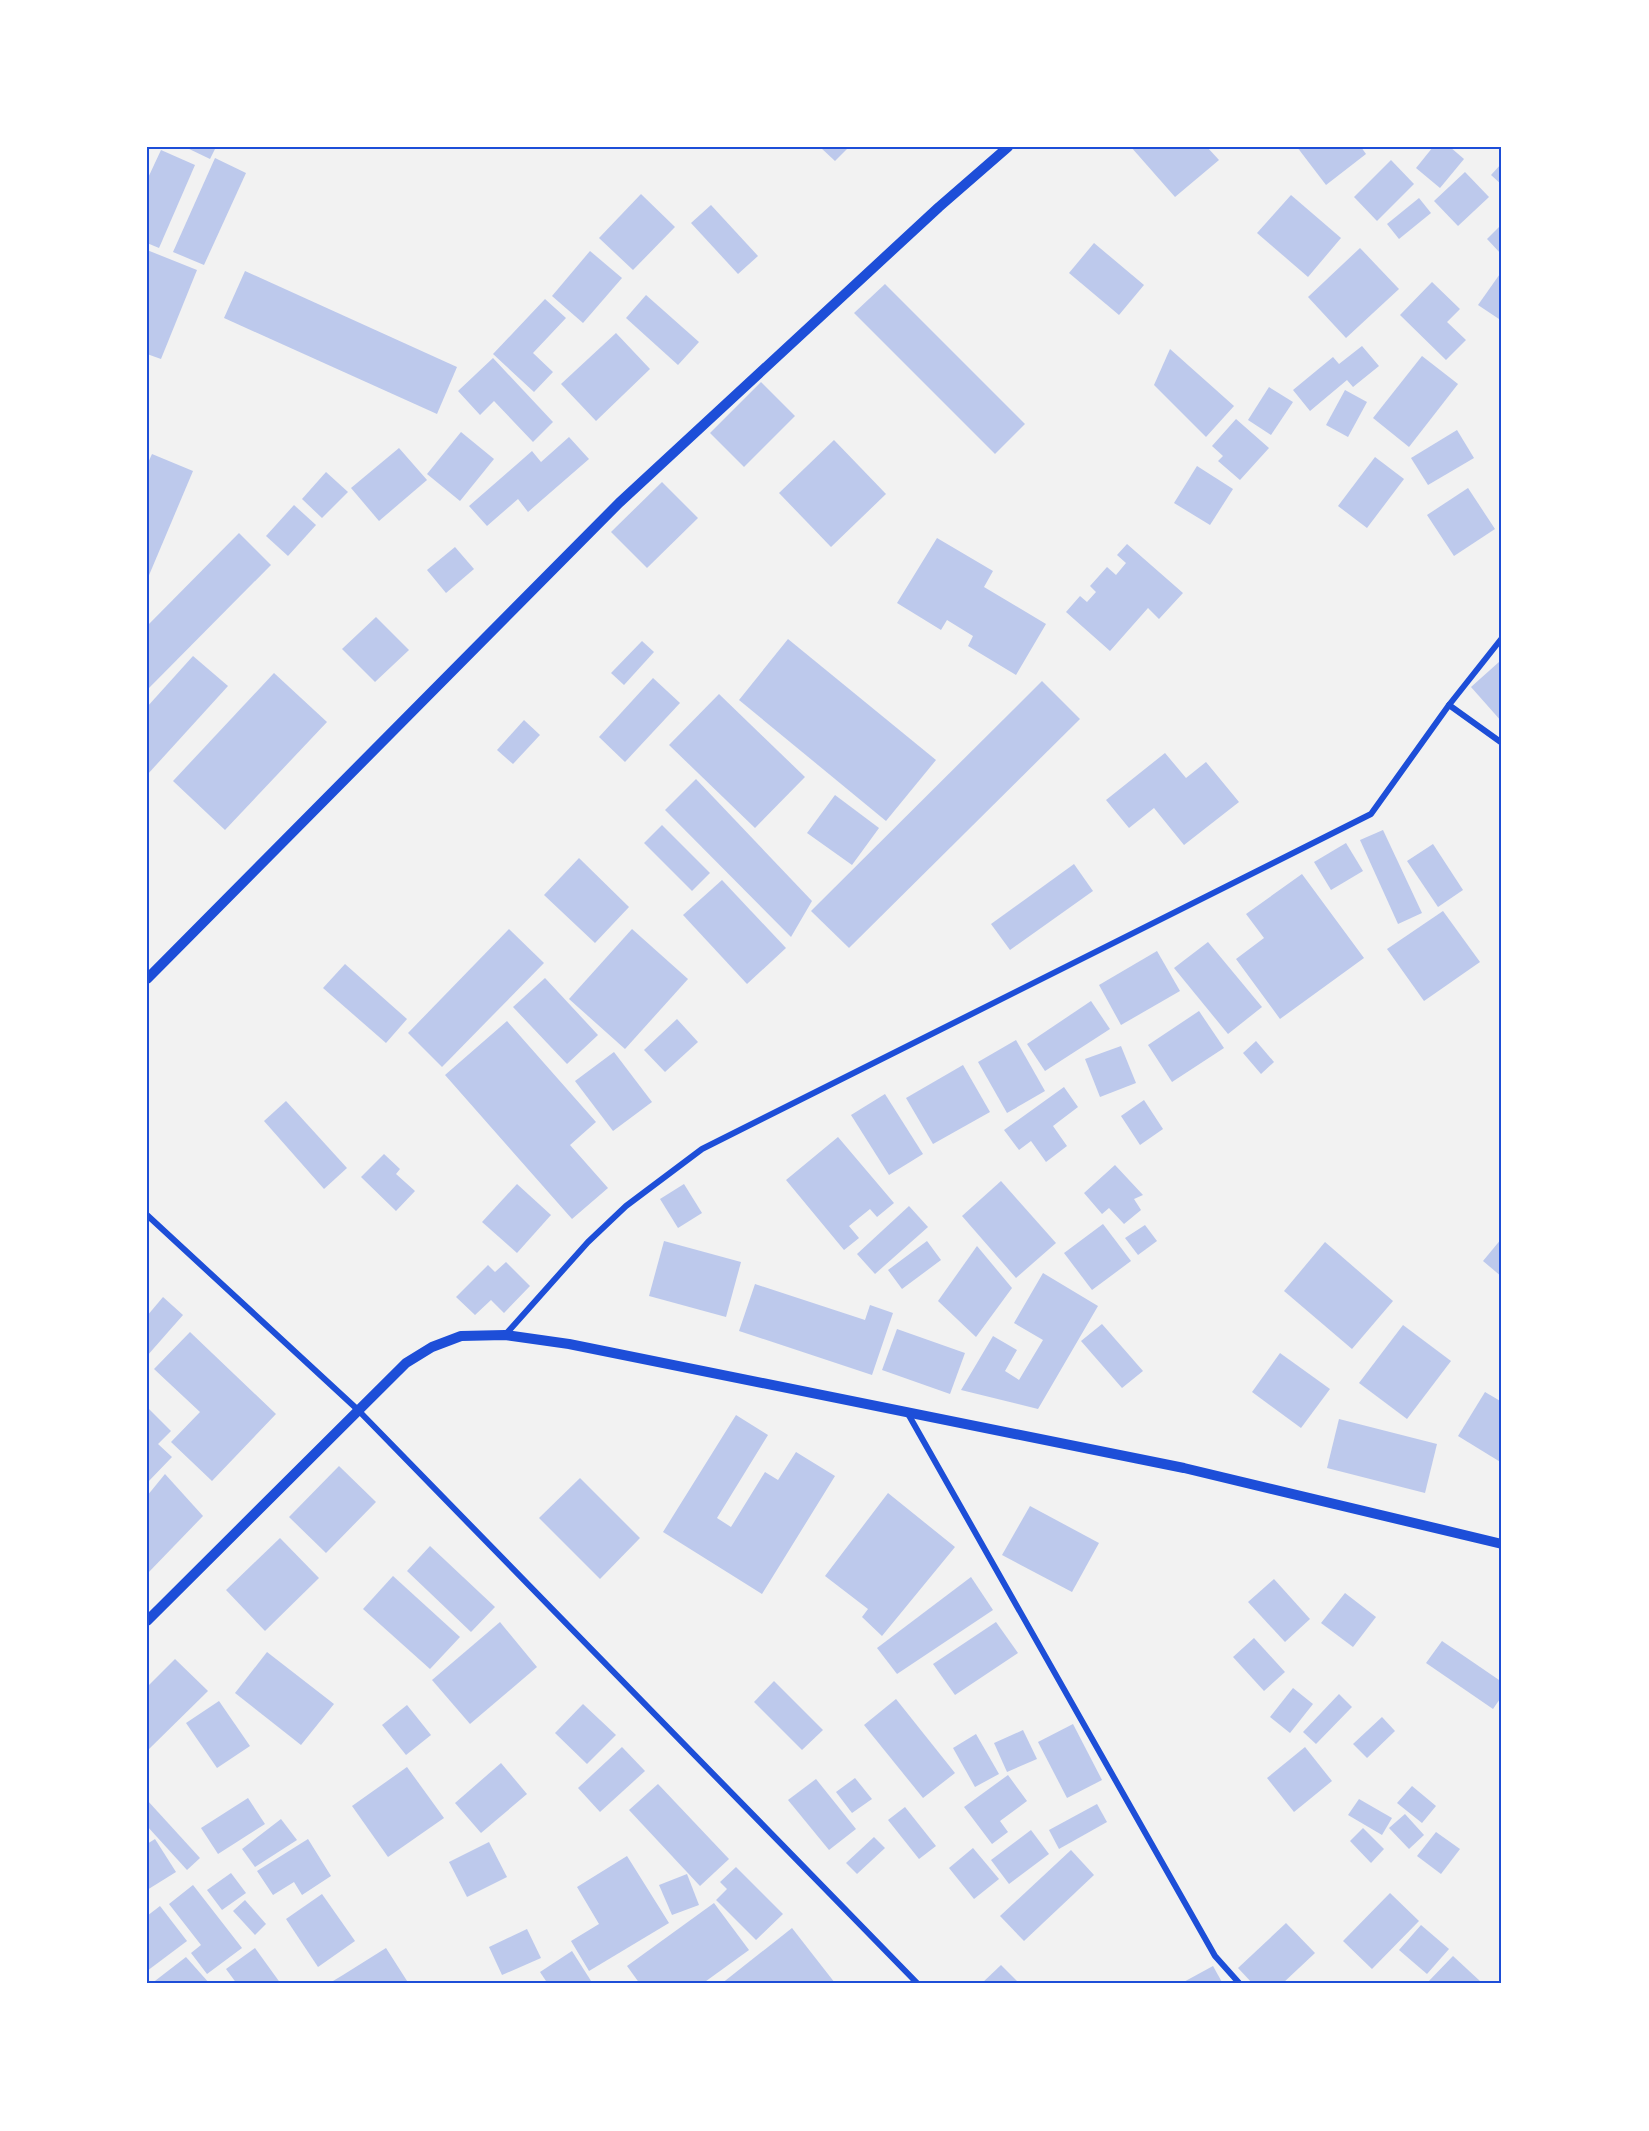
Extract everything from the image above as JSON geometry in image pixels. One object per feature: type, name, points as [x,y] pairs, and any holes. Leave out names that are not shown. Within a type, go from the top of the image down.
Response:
[{"type":"street","points":[[147,979],[619,503],[939,207],[1008,147]]},
{"type":"street","points":[[505,1335],[588,1242],[626,1206],[702,1149],[1371,814],[1449,705],[1502,638]]},
{"type":"street","points":[[1449,705],[1502,744]]},
{"type":"street","points":[[147,1215],[357,1409],[918,1984]]},
{"type":"street","points":[[147,1621],[357,1409],[406,1363],[432,1347],[461,1336],[505,1335],[569,1344],[905,1410],[1196,1470],[1502,1544]]},
{"type":"street","points":[[905,1410],[1215,1956],[1240,1984]]},
{"type":"building","points":[[185,147],[216,147],[210,159]]},
{"type":"building","points":[[820,147],[849,147],[835,161]]},
{"type":"building","points":[[1131,147],[1207,147],[1219,160],[1175,197]]},
{"type":"building","points":[[1297,147],[1361,147],[1366,154],[1326,185]]},
{"type":"building","points":[[1433,147],[1450,147],[1464,159],[1440,188],[1416,168]]},
{"type":"building","points":[[161,150],[195,165],[159,248],[147,243],[147,180]]},
{"type":"building","points":[[215,158],[246,173],[204,265],[173,252]]},
{"type":"building","points":[[1391,160],[1414,184],[1377,221],[1354,197]]},
{"type":"building","points":[[1502,163],[1502,185],[1491,175]]},
{"type":"building","points":[[1465,172],[1489,197],[1458,226],[1434,201]]},
{"type":"building","points":[[641,194],[675,227],[633,270],[599,238]]},
{"type":"building","points":[[1291,195],[1341,238],[1308,277],[1257,233]]},
{"type":"building","points":[[1419,198],[1431,213],[1399,239],[1387,224]]},
{"type":"building","points":[[711,205],[758,256],[738,274],[691,223]]},
{"type":"building","points":[[1502,224],[1502,255],[1487,239]]},
{"type":"building","points":[[1094,243],[1144,285],[1119,315],[1069,273]]},
{"type":"building","points":[[1360,248],[1399,289],[1346,338],[1308,297]]},
{"type":"building","points":[[147,250],[197,270],[161,359],[147,354]]},
{"type":"building","points":[[590,251],[622,278],[583,323],[552,296]]},
{"type":"building","points":[[245,271],[457,367],[437,414],[224,318]]},
{"type":"building","points":[[1502,271],[1502,321],[1478,305]]},
{"type":"building","points":[[1432,282],[1460,309],[1447,322],[1466,340],[1446,360],[1400,315]]},
{"type":"building","points":[[885,284],[1025,424],[995,454],[854,313]]},
{"type":"building","points":[[646,295],[699,342],[678,365],[626,318]]},
{"type":"building","points":[[545,299],[566,318],[533,353],[553,372],[534,392],[493,354]]},
{"type":"building","points":[[616,333],[650,369],[596,421],[561,384]]},
{"type":"building","points":[[1362,346],[1379,366],[1353,387],[1347,380],[1310,411],[1293,390],[1333,357],[1339,364]]},
{"type":"building","points":[[1170,349],[1234,406],[1206,437],[1154,385]]},
{"type":"building","points":[[1422,356],[1458,384],[1409,447],[1373,418]]},
{"type":"building","points":[[493,358],[553,422],[533,442],[494,401],[480,415],[458,391]]},
{"type":"building","points":[[761,382],[795,416],[744,467],[710,433]]},
{"type":"building","points":[[1269,387],[1293,402],[1271,435],[1248,420]]},
{"type":"building","points":[[1345,390],[1367,402],[1348,437],[1326,425]]},
{"type":"building","points":[[1236,419],[1269,448],[1240,480],[1218,461],[1223,456],[1212,446]]},
{"type":"building","points":[[1457,430],[1474,458],[1428,485],[1411,458]]},
{"type":"building","points":[[461,432],[494,459],[460,501],[427,474]]},
{"type":"building","points":[[569,437],[589,459],[528,512],[518,499],[487,526],[469,506],[532,451],[541,462]]},
{"type":"building","points":[[834,440],[886,494],[831,547],[779,493]]},
{"type":"building","points":[[399,448],[427,480],[379,521],[351,488]]},
{"type":"building","points":[[152,454],[193,471],[147,580],[147,465]]},
{"type":"building","points":[[1375,457],[1404,479],[1367,528],[1338,506]]},
{"type":"building","points":[[1197,466],[1233,489],[1210,525],[1174,503]]},
{"type":"building","points":[[326,472],[348,492],[322,518],[302,499]]},
{"type":"building","points":[[662,482],[698,518],[647,568],[611,532]]},
{"type":"building","points":[[1468,488],[1495,529],[1454,556],[1427,515]]},
{"type":"building","points":[[294,505],[316,525],[288,556],[266,536]]},
{"type":"building","points":[[239,533],[271,565],[147,690],[147,626]]},
{"type":"building","points":[[937,538],[993,571],[984,587],[1046,624],[1016,675],[968,646],[973,636],[947,620],[941,630],[897,603]]},
{"type":"building","points":[[1127,544],[1183,593],[1159,619],[1148,608],[1110,651],[1066,612],[1080,596],[1087,602],[1096,592],[1090,586],[1107,567],[1116,575],[1126,563],[1117,555]]},
{"type":"building","points":[[455,547],[474,569],[446,593],[427,570]]},
{"type":"building","points":[[376,617],[409,650],[375,682],[342,649]]},
{"type":"building","points":[[788,639],[936,760],[886,821],[739,700]]},
{"type":"building","points":[[642,641],[654,652],[624,685],[611,673]]},
{"type":"building","points":[[193,656],[228,686],[147,775],[147,707]]},
{"type":"building","points":[[1499,662],[1502,665],[1502,722],[1471,687]]},
{"type":"building","points":[[274,673],[327,722],[225,830],[173,781]]},
{"type":"building","points":[[653,678],[680,703],[625,762],[599,737]]},
{"type":"building","points":[[1042,681],[1080,719],[849,948],[811,911]]},
{"type":"building","points":[[719,694],[805,777],[755,828],[669,745]]},
{"type":"building","points":[[524,720],[540,735],[513,764],[497,750]]},
{"type":"building","points":[[1165,753],[1186,778],[1206,762],[1239,802],[1184,845],[1154,808],[1129,828],[1106,800]]},
{"type":"building","points":[[696,779],[812,901],[791,937],[665,810]]},
{"type":"building","points":[[835,795],[879,828],[852,865],[807,833]]},
{"type":"building","points":[[662,825],[710,873],[692,891],[644,843]]},
{"type":"building","points":[[1383,830],[1422,913],[1398,924],[1360,840]]},
{"type":"building","points":[[1346,843],[1363,871],[1331,890],[1314,862]]},
{"type":"building","points":[[1433,844],[1463,890],[1438,907],[1407,861]]},
{"type":"building","points":[[579,858],[629,907],[595,943],[544,895]]},
{"type":"building","points":[[1074,864],[1093,891],[1010,950],[991,924]]},
{"type":"building","points":[[1302,874],[1364,958],[1280,1019],[1236,959],[1264,938],[1246,914]]},
{"type":"building","points":[[722,880],[786,948],[747,984],[683,915]]},
{"type":"building","points":[[1443,911],[1480,962],[1424,1001],[1387,949]]},
{"type":"building","points":[[509,929],[544,963],[442,1067],[408,1033]]},
{"type":"building","points":[[632,929],[688,979],[625,1049],[569,999]]},
{"type":"building","points":[[1208,942],[1262,1007],[1228,1034],[1174,968]]},
{"type":"building","points":[[1157,951],[1180,991],[1121,1025],[1099,985]]},
{"type":"building","points":[[345,964],[407,1019],[386,1043],[323,988]]},
{"type":"building","points":[[545,978],[598,1035],[567,1064],[513,1007]]},
{"type":"building","points":[[1091,1001],[1110,1029],[1045,1071],[1027,1044]]},
{"type":"building","points":[[1199,1011],[1224,1048],[1172,1082],[1148,1045]]},
{"type":"building","points":[[677,1019],[698,1042],[665,1072],[644,1050]]},
{"type":"building","points":[[507,1021],[596,1122],[570,1145],[608,1188],[572,1219],[445,1075]]},
{"type":"building","points":[[1016,1040],[1045,1091],[1007,1113],[978,1062]]},
{"type":"building","points":[[1256,1041],[1274,1062],[1261,1074],[1243,1053]]},
{"type":"building","points":[[1121,1046],[1136,1083],[1100,1097],[1085,1059]]},
{"type":"building","points":[[614,1052],[652,1102],[613,1131],[575,1081]]},
{"type":"building","points":[[963,1065],[990,1112],[933,1144],[906,1098]]},
{"type":"building","points":[[1064,1087],[1078,1107],[1053,1126],[1067,1146],[1046,1162],[1031,1141],[1019,1150],[1004,1130]]},
{"type":"building","points":[[885,1094],[923,1154],[889,1175],[851,1115]]},
{"type":"building","points":[[1144,1100],[1163,1129],[1140,1145],[1121,1116]]},
{"type":"building","points":[[286,1101],[347,1168],[324,1189],[264,1121]]},
{"type":"building","points":[[838,1137],[894,1203],[877,1217],[870,1209],[849,1226],[859,1238],[844,1250],[786,1180]]},
{"type":"building","points":[[384,1154],[400,1169],[396,1174],[415,1191],[396,1211],[361,1177]]},
{"type":"building","points":[[1115,1165],[1143,1195],[1134,1199],[1141,1210],[1124,1224],[1109,1208],[1102,1214],[1084,1193]]},
{"type":"building","points":[[1001,1181],[1056,1243],[1016,1278],[962,1216]]},
{"type":"building","points":[[517,1184],[551,1215],[517,1253],[482,1222]]},
{"type":"building","points":[[684,1184],[702,1213],[678,1228],[660,1199]]},
{"type":"building","points":[[909,1206],[928,1227],[875,1274],[857,1254]]},
{"type":"building","points":[[1103,1224],[1131,1261],[1092,1290],[1064,1253]]},
{"type":"building","points":[[1145,1225],[1157,1241],[1138,1255],[1125,1238]]},
{"type":"building","points":[[1502,1238],[1502,1277],[1483,1261]]},
{"type":"building","points":[[664,1241],[741,1262],[726,1317],[649,1296]]},
{"type":"building","points":[[927,1241],[941,1260],[902,1289],[888,1270]]},
{"type":"building","points":[[1325,1242],[1393,1301],[1352,1349],[1284,1291]]},
{"type":"building","points":[[977,1246],[1012,1288],[976,1337],[938,1301]]},
{"type":"building","points":[[506,1262],[530,1286],[504,1313],[491,1300],[475,1315],[456,1297],[488,1265],[495,1272]]},
{"type":"building","points":[[1043,1273],[1098,1306],[1038,1409],[961,1390],[993,1336],[1017,1350],[1005,1371],[1019,1380],[1043,1340],[1014,1323]]},
{"type":"building","points":[[755,1284],[865,1320],[870,1305],[893,1313],[872,1375],[739,1331]]},
{"type":"building","points":[[163,1297],[183,1315],[147,1356],[147,1316]]},
{"type":"building","points":[[1102,1324],[1143,1371],[1122,1388],[1081,1341]]},
{"type":"building","points":[[1403,1325],[1451,1361],[1407,1419],[1359,1383]]},
{"type":"building","points":[[897,1329],[965,1353],[950,1394],[882,1370]]},
{"type":"building","points":[[190,1332],[276,1414],[212,1481],[171,1442],[200,1412],[154,1369]]},
{"type":"building","points":[[1280,1353],[1330,1389],[1301,1428],[1252,1392]]},
{"type":"building","points":[[1485,1392],[1502,1402],[1502,1463],[1458,1436]]},
{"type":"building","points":[[148,1408],[171,1431],[158,1444],[172,1457],[147,1483]]},
{"type":"building","points":[[736,1415],[768,1435],[717,1518],[731,1527],[765,1472],[778,1480],[796,1452],[835,1476],[762,1594],[663,1532]]},
{"type":"building","points":[[1339,1419],[1437,1444],[1425,1493],[1327,1468]]},
{"type":"building","points":[[339,1466],[376,1502],[326,1553],[289,1517]]},
{"type":"building","points":[[165,1474],[203,1516],[147,1574],[147,1496]]},
{"type":"building","points":[[580,1478],[640,1538],[600,1579],[539,1518]]},
{"type":"building","points":[[888,1493],[955,1547],[882,1636],[862,1617],[868,1609],[825,1576]]},
{"type":"building","points":[[1030,1506],[1099,1543],[1072,1592],[1002,1555]]},
{"type":"building","points":[[280,1538],[319,1578],[265,1631],[226,1590]]},
{"type":"building","points":[[430,1546],[495,1607],[471,1632],[407,1571]]},
{"type":"building","points":[[393,1576],[460,1637],[430,1669],[363,1609]]},
{"type":"building","points":[[971,1577],[993,1610],[897,1674],[877,1648]]},
{"type":"building","points":[[1274,1579],[1310,1619],[1285,1642],[1248,1602]]},
{"type":"building","points":[[1345,1593],[1376,1617],[1353,1647],[1321,1623]]},
{"type":"building","points":[[500,1622],[537,1667],[470,1724],[432,1680]]},
{"type":"building","points":[[996,1622],[1018,1653],[955,1695],[933,1664]]},
{"type":"building","points":[[1254,1638],[1285,1672],[1264,1691],[1233,1657]]},
{"type":"building","points":[[1442,1641],[1502,1682],[1502,1696],[1493,1709],[1426,1663]]},
{"type":"building","points":[[267,1652],[334,1704],[301,1745],[235,1693]]},
{"type":"building","points":[[175,1659],[208,1691],[147,1751],[147,1687]]},
{"type":"building","points":[[774,1681],[823,1730],[802,1750],[754,1702]]},
{"type":"building","points":[[1293,1688],[1313,1704],[1290,1733],[1270,1717]]},
{"type":"building","points":[[1339,1694],[1352,1707],[1316,1744],[1303,1732]]},
{"type":"building","points":[[896,1699],[955,1773],[923,1798],[864,1725]]},
{"type":"building","points":[[219,1701],[250,1746],[217,1768],[186,1723]]},
{"type":"building","points":[[583,1704],[616,1735],[587,1764],[555,1733]]},
{"type":"building","points":[[407,1705],[431,1735],[406,1755],[382,1725]]},
{"type":"building","points":[[1382,1717],[1395,1731],[1367,1758],[1353,1744]]},
{"type":"building","points":[[1073,1724],[1102,1780],[1067,1798],[1038,1742]]},
{"type":"building","points":[[1023,1730],[1037,1759],[1007,1772],[994,1743]]},
{"type":"building","points":[[976,1734],[999,1774],[975,1787],[953,1748]]},
{"type":"building","points":[[622,1747],[645,1771],[600,1812],[578,1788]]},
{"type":"building","points":[[1305,1747],[1332,1781],[1294,1812],[1267,1778]]},
{"type":"building","points":[[501,1763],[527,1794],[481,1833],[455,1803]]},
{"type":"building","points":[[407,1767],[444,1818],[388,1857],[352,1806]]},
{"type":"building","points":[[1008,1775],[1027,1801],[1000,1821],[1008,1832],[992,1844],[964,1807]]},
{"type":"building","points":[[855,1778],[872,1799],[852,1813],[836,1792]]},
{"type":"building","points":[[816,1779],[856,1829],[829,1850],[788,1800]]},
{"type":"building","points":[[658,1784],[729,1859],[700,1886],[629,1810]]},
{"type":"building","points":[[1412,1786],[1436,1806],[1422,1823],[1397,1803]]},
{"type":"building","points":[[248,1798],[265,1824],[218,1854],[201,1828]]},
{"type":"building","points":[[1359,1799],[1392,1818],[1382,1835],[1348,1815]]},
{"type":"building","points":[[147,1800],[200,1858],[187,1870],[147,1826]]},
{"type":"building","points":[[1097,1804],[1107,1822],[1059,1849],[1049,1830]]},
{"type":"building","points":[[905,1807],[936,1846],[919,1859],[888,1820]]},
{"type":"building","points":[[1405,1814],[1424,1835],[1409,1849],[1389,1828]]},
{"type":"building","points":[[281,1819],[297,1840],[255,1867],[242,1849]]},
{"type":"building","points":[[1363,1828],[1384,1849],[1371,1863],[1350,1841]]},
{"type":"building","points":[[1031,1830],[1049,1854],[1009,1884],[991,1860]]},
{"type":"building","points":[[1436,1832],[1460,1849],[1441,1874],[1417,1856]]},
{"type":"building","points":[[874,1837],[885,1848],[857,1874],[846,1863]]},
{"type":"building","points":[[155,1839],[176,1872],[147,1890],[147,1844]]},
{"type":"building","points":[[308,1839],[331,1876],[302,1895],[294,1882],[273,1895],[257,1871]]},
{"type":"building","points":[[489,1842],[507,1877],[467,1897],[449,1862]]},
{"type":"building","points":[[973,1848],[999,1879],[974,1899],[949,1868]]},
{"type":"building","points":[[1071,1850],[1094,1875],[1024,1941],[1000,1916]]},
{"type":"building","points":[[627,1856],[669,1923],[589,1971],[571,1941],[599,1924],[577,1887]]},
{"type":"building","points":[[736,1867],[783,1914],[756,1940],[716,1900],[727,1889],[720,1882]]},
{"type":"building","points":[[231,1873],[246,1893],[222,1910],[207,1890]]},
{"type":"building","points":[[687,1874],[699,1905],[672,1915],[659,1885]]},
{"type":"building","points":[[193,1885],[242,1948],[207,1974],[191,1953],[201,1945],[169,1904]]},
{"type":"building","points":[[1390,1893],[1419,1921],[1372,1969],[1343,1941]]},
{"type":"building","points":[[322,1894],[355,1941],[318,1967],[286,1919]]},
{"type":"building","points":[[245,1900],[266,1924],[255,1935],[233,1911]]},
{"type":"building","points":[[714,1903],[749,1950],[702,1984],[640,1984],[627,1966]]},
{"type":"building","points":[[160,1906],[187,1941],[147,1971],[147,1916]]},
{"type":"building","points":[[1286,1923],[1315,1953],[1282,1984],[1253,1984],[1238,1968]]},
{"type":"building","points":[[1421,1925],[1449,1949],[1427,1974],[1399,1950]]},
{"type":"building","points":[[792,1928],[835,1983],[721,1984]]},
{"type":"building","points":[[527,1929],[541,1958],[502,1975],[489,1947]]},
{"type":"building","points":[[255,1948],[281,1984],[237,1984],[226,1969]]},
{"type":"building","points":[[386,1948],[409,1984],[328,1984],[343,1975]]},
{"type":"building","points":[[572,1951],[593,1984],[548,1984],[540,1972]]},
{"type":"building","points":[[1453,1956],[1481,1982],[1426,1984]]},
{"type":"building","points":[[186,1957],[210,1984],[151,1984]]},
{"type":"building","points":[[1001,1965],[1020,1984],[981,1984]]},
{"type":"building","points":[[1213,1966],[1223,1984],[1180,1984]]}]
